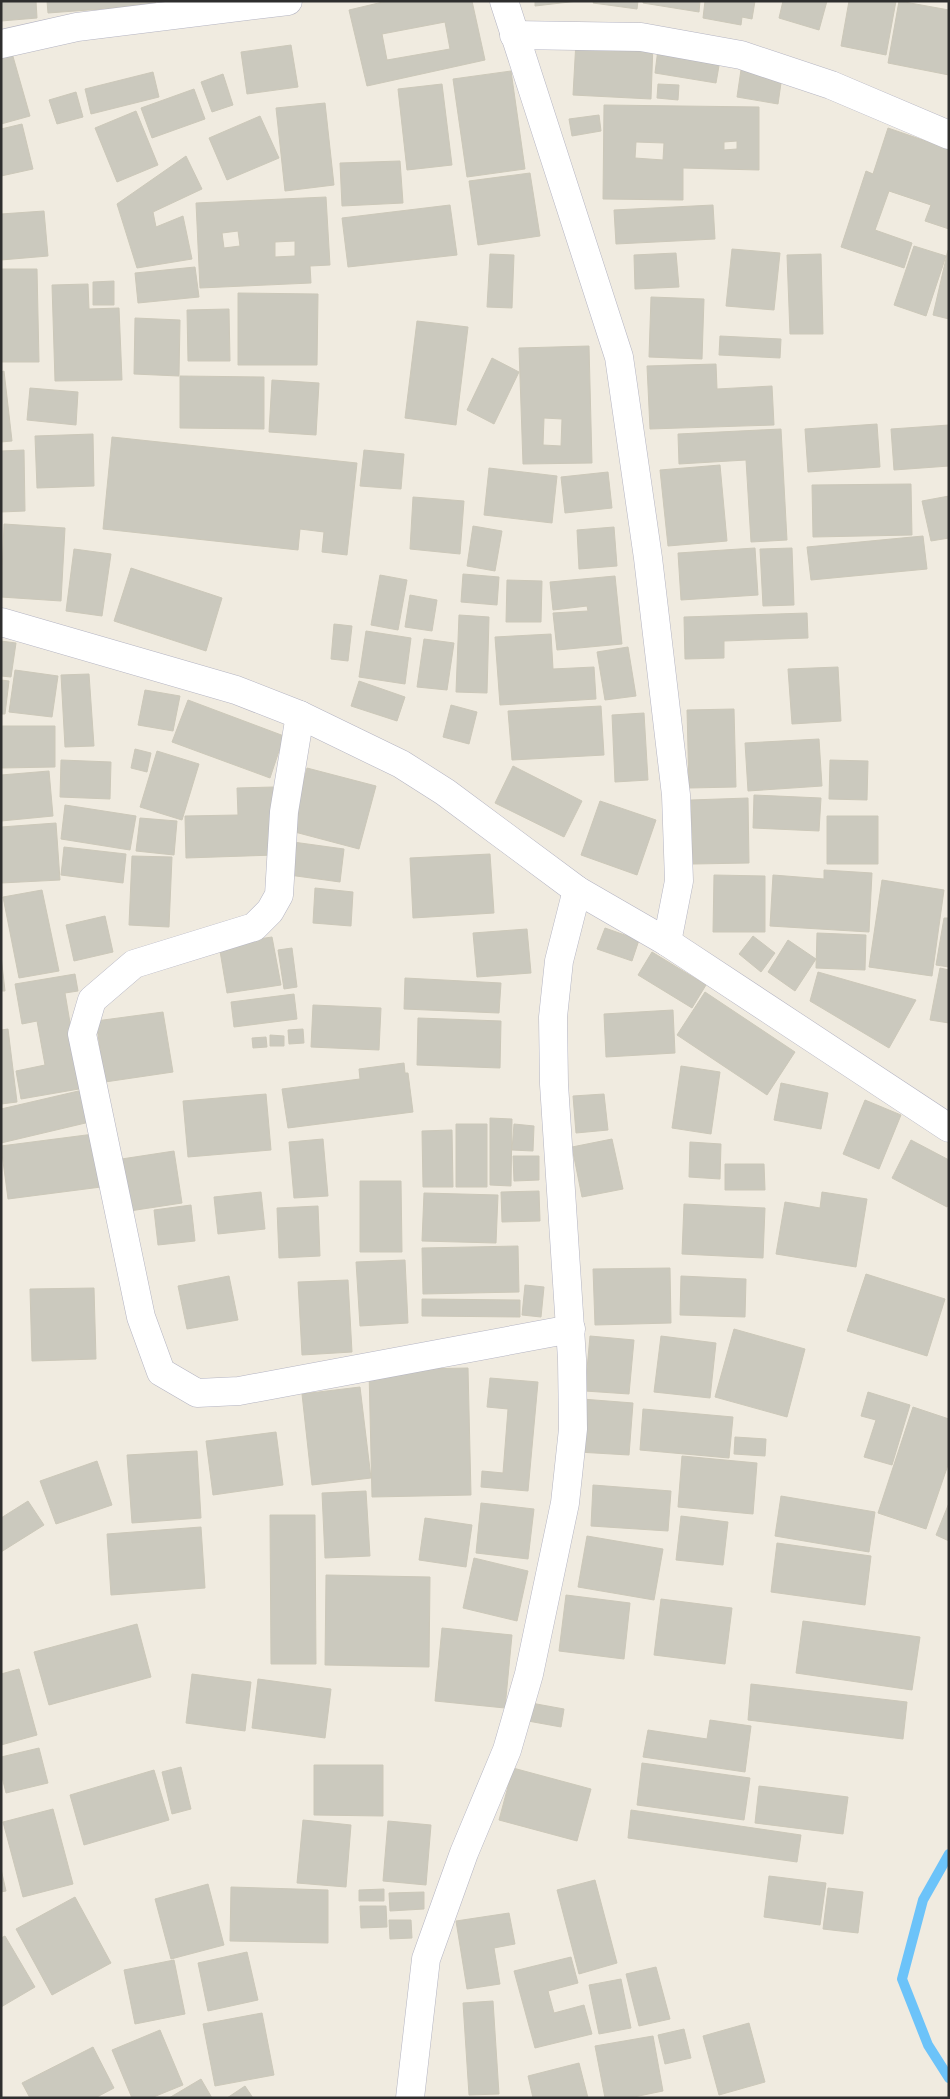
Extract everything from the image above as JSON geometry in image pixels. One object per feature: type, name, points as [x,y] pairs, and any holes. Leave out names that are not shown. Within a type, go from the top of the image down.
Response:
[{"type":"street","points":[[1,44],[77,27],[288,1]]},
{"type":"street","points":[[504,1],[619,357],[648,558],[676,795],[679,881],[667,942]]},
{"type":"street","points":[[514,36],[641,37],[741,55],[831,85],[949,135]]},
{"type":"street","points":[[1,622],[236,690],[300,715],[401,764],[445,792],[577,890],[667,942],[949,1128]]},
{"type":"street","points":[[300,715],[284,812],[279,895],[270,911],[254,927],[134,964],[92,1000],[82,1034],[141,1317],[160,1372],[197,1393],[239,1391],[571,1329]]},
{"type":"street","points":[[410,2098],[426,1959],[464,1853],[507,1750],[529,1674],[565,1504],[572,1428],[571,1329],[554,1084],[553,1018],[559,961],[577,890]]},
{"type":"building","points":[[1,1],[36,1],[37,18],[1,21]]},
{"type":"building","points":[[47,1],[155,1],[156,5],[48,13]]},
{"type":"building","points":[[387,1],[472,1],[485,60],[367,86],[349,10]],"holes":[[[445,22],[450,49],[387,60],[382,34]]]},
{"type":"building","points":[[535,1],[578,1],[535,6]]},
{"type":"building","points":[[594,1],[638,1],[637,9],[593,3]]},
{"type":"building","points":[[643,1],[700,1],[699,12],[643,3]]},
{"type":"building","points":[[705,1],[755,1],[752,19],[742,17],[741,25],[703,18]]},
{"type":"building","points":[[783,1],[827,1],[819,30],[779,18]]},
{"type":"building","points":[[849,1],[896,1],[886,55],[841,46]]},
{"type":"building","points":[[899,1],[949,10],[949,75],[888,63]]},
{"type":"building","points":[[576,41],[653,44],[651,99],[573,95]]},
{"type":"building","points":[[291,45],[298,87],[247,94],[241,52]]},
{"type":"building","points":[[658,49],[720,60],[716,83],[655,73]]},
{"type":"building","points":[[12,53],[30,116],[1,124],[1,56]]},
{"type":"building","points":[[742,63],[783,69],[778,104],[737,97]]},
{"type":"building","points":[[511,71],[525,169],[467,177],[453,79]]},
{"type":"building","points":[[153,72],[159,97],[91,114],[85,89]]},
{"type":"building","points":[[223,74],[233,105],[212,112],[201,82]]},
{"type":"building","points":[[442,84],[452,165],[407,170],[398,89]]},
{"type":"building","points":[[658,84],[679,85],[678,100],[657,98]]},
{"type":"building","points":[[194,89],[205,119],[152,138],[141,108]]},
{"type":"building","points":[[76,92],[83,117],[57,124],[49,100]]},
{"type":"building","points":[[325,103],[334,185],[285,191],[276,108]]},
{"type":"building","points":[[604,105],[759,107],[759,170],[683,168],[683,200],[603,199]],"holes":[[[737,141],[737,149],[724,150],[724,142]],[[636,142],[664,143],[663,160],[635,158]]]},
{"type":"building","points":[[136,111],[158,165],[117,182],[95,128]]},
{"type":"building","points":[[599,115],[601,131],[572,136],[569,119]]},
{"type":"building","points":[[260,116],[279,158],[227,180],[209,138]]},
{"type":"building","points":[[22,124],[33,169],[1,176],[1,129]]},
{"type":"building","points":[[888,128],[949,149],[949,229],[925,221],[931,205],[889,191],[875,230],[912,243],[904,268],[841,247],[866,171],[873,174]]},
{"type":"building","points":[[186,156],[202,189],[153,212],[156,227],[183,216],[192,259],[137,268],[117,204]]},
{"type":"building","points":[[400,161],[403,203],[342,206],[340,163]]},
{"type":"building","points":[[530,173],[540,236],[478,245],[469,181]]},
{"type":"building","points":[[326,197],[330,265],[310,266],[311,283],[200,288],[196,203]],"holes":[[[238,231],[240,246],[224,248],[222,233]],[[295,241],[295,256],[275,257],[275,242]]]},
{"type":"building","points":[[450,205],[457,255],[348,267],[342,218]]},
{"type":"building","points":[[713,205],[715,239],[616,244],[614,210]]},
{"type":"building","points":[[44,211],[48,256],[1,260],[1,214]]},
{"type":"building","points":[[914,246],[946,256],[926,316],[894,305]]},
{"type":"building","points":[[732,249],[780,253],[774,310],[726,306]]},
{"type":"building","points":[[949,250],[949,319],[933,315]]},
{"type":"building","points":[[676,253],[679,287],[635,289],[634,255]]},
{"type":"building","points":[[490,254],[514,255],[512,308],[487,307]]},
{"type":"building","points":[[821,254],[823,334],[790,334],[787,255]]},
{"type":"building","points":[[195,267],[199,297],[138,303],[135,273]]},
{"type":"building","points":[[1,269],[37,269],[39,362],[1,362]]},
{"type":"building","points":[[114,281],[114,305],[93,305],[93,282]]},
{"type":"building","points":[[88,284],[89,309],[119,308],[122,380],[55,381],[52,285]]},
{"type":"building","points":[[238,293],[318,294],[317,365],[238,365]]},
{"type":"building","points":[[651,297],[704,299],[702,359],[649,357]]},
{"type":"building","points":[[229,309],[230,361],[188,361],[187,310]]},
{"type":"building","points":[[135,318],[180,320],[179,376],[134,374]]},
{"type":"building","points":[[417,321],[468,327],[456,425],[405,418]]},
{"type":"building","points":[[720,336],[781,339],[780,358],[719,355]]},
{"type":"building","points":[[589,346],[592,463],[523,464],[519,348]],"holes":[[[544,418],[562,419],[561,446],[543,445]]]},
{"type":"building","points":[[492,358],[519,372],[494,424],[467,410]]},
{"type":"building","points":[[716,364],[717,389],[772,386],[774,425],[650,429],[647,366]]},
{"type":"building","points":[[4,371],[12,441],[1,442],[1,372]]},
{"type":"building","points":[[180,376],[264,377],[264,429],[180,428]]},
{"type":"building","points":[[272,380],[319,383],[316,435],[269,432]]},
{"type":"building","points":[[30,388],[78,392],[76,425],[27,420]]},
{"type":"building","points":[[877,424],[880,467],[808,472],[805,429]]},
{"type":"building","points":[[949,425],[949,466],[894,470],[891,429]]},
{"type":"building","points":[[781,429],[787,540],[751,542],[746,460],[679,464],[678,434]]},
{"type":"building","points":[[93,434],[94,486],[37,488],[35,436]]},
{"type":"building","points":[[112,437],[357,463],[347,555],[322,552],[324,532],[300,529],[298,550],[103,529]]},
{"type":"building","points":[[24,450],[25,511],[1,512],[1,451]]},
{"type":"building","points":[[364,450],[404,454],[401,489],[360,486]]},
{"type":"building","points":[[720,465],[727,541],[668,546],[660,470]]},
{"type":"building","points":[[489,468],[557,476],[552,523],[484,515]]},
{"type":"building","points":[[608,472],[612,508],[565,513],[561,477]]},
{"type":"building","points":[[911,484],[912,535],[813,537],[812,485]]},
{"type":"building","points":[[949,496],[949,538],[931,541],[922,501]]},
{"type":"building","points":[[413,497],[464,501],[460,554],[410,549]]},
{"type":"building","points":[[4,524],[65,528],[61,601],[1,597]]},
{"type":"building","points":[[473,526],[502,531],[495,571],[467,566]]},
{"type":"building","points":[[614,527],[617,566],[579,569],[577,530]]},
{"type":"building","points":[[923,536],[927,569],[811,580],[807,547]]},
{"type":"building","points":[[755,548],[758,595],[681,600],[678,553]]},
{"type":"building","points":[[792,548],[794,605],[763,606],[760,549]]},
{"type":"building","points":[[74,549],[111,554],[102,616],[66,611]]},
{"type":"building","points":[[131,568],[222,598],[206,651],[114,621]]},
{"type":"building","points":[[463,574],[499,577],[497,605],[461,602]]},
{"type":"building","points":[[380,575],[407,580],[398,630],[371,625]]},
{"type":"building","points":[[615,576],[622,644],[557,650],[553,613],[588,611],[587,606],[553,610],[550,582]]},
{"type":"building","points":[[507,580],[542,581],[541,622],[506,622]]},
{"type":"building","points":[[410,595],[437,600],[432,631],[405,627]]},
{"type":"building","points":[[807,613],[808,638],[724,641],[724,658],[685,659],[684,617]]},
{"type":"building","points":[[459,615],[489,617],[487,693],[456,692]]},
{"type":"building","points":[[334,624],[352,626],[348,661],[331,659]]},
{"type":"building","points":[[366,631],[411,638],[405,684],[359,677]]},
{"type":"building","points":[[551,634],[553,669],[594,667],[596,699],[500,705],[495,637]]},
{"type":"building","points":[[424,639],[454,643],[447,690],[417,687]]},
{"type":"building","points":[[1,641],[16,643],[11,677],[1,676]]},
{"type":"building","points":[[628,647],[636,696],[605,700],[597,652]]},
{"type":"building","points":[[838,667],[841,721],[792,724],[788,669]]},
{"type":"building","points":[[15,670],[58,676],[52,717],[9,712]]},
{"type":"building","points":[[89,674],[94,746],[65,747],[61,675]]},
{"type":"building","points":[[1,680],[9,681],[5,714],[1,714]]},
{"type":"building","points":[[359,681],[405,697],[397,721],[351,706]]},
{"type":"building","points":[[145,690],[180,696],[173,731],[138,725]]},
{"type":"building","points":[[188,700],[284,736],[270,778],[172,742]]},
{"type":"building","points":[[451,705],[477,712],[469,744],[443,737]]},
{"type":"building","points":[[601,706],[604,755],[512,760],[508,711]]},
{"type":"building","points":[[734,709],[736,787],[689,788],[687,710]]},
{"type":"building","points":[[644,713],[648,780],[615,782],[612,715]]},
{"type":"building","points":[[1,726],[55,726],[55,767],[1,768]]},
{"type":"building","points":[[819,739],[822,786],[748,791],[745,743]]},
{"type":"building","points":[[135,749],[151,753],[147,772],[131,768]]},
{"type":"building","points":[[157,751],[199,764],[182,820],[140,807]]},
{"type":"building","points":[[61,760],[111,762],[110,799],[60,797]]},
{"type":"building","points":[[830,760],[868,761],[867,800],[829,799]]},
{"type":"building","points":[[513,766],[582,801],[564,837],[495,803]]},
{"type":"building","points":[[307,768],[376,786],[359,849],[291,831]]},
{"type":"building","points":[[49,771],[53,816],[1,821],[1,775]]},
{"type":"building","points":[[273,787],[275,855],[186,858],[185,816],[238,815],[237,788]]},
{"type":"building","points":[[754,795],[821,798],[819,831],[753,828]]},
{"type":"building","points":[[748,798],[749,863],[693,864],[691,800]]},
{"type":"building","points":[[600,801],[656,820],[637,875],[581,855]]},
{"type":"building","points":[[65,805],[136,816],[130,850],[61,839]]},
{"type":"building","points":[[827,816],[878,816],[878,864],[827,864]]},
{"type":"building","points":[[140,818],[177,821],[174,855],[136,851]]},
{"type":"building","points":[[56,823],[60,880],[1,883],[1,827]]},
{"type":"building","points":[[293,842],[344,849],[340,882],[289,875]]},
{"type":"building","points":[[64,847],[126,854],[123,883],[61,875]]},
{"type":"building","points":[[490,854],[494,913],[413,918],[410,858]]},
{"type":"building","points":[[132,856],[172,857],[169,927],[129,925]]},
{"type":"building","points":[[824,870],[872,873],[869,932],[770,926],[773,875],[824,879]]},
{"type":"building","points":[[714,875],[765,876],[765,932],[713,932]]},
{"type":"building","points":[[882,880],[944,890],[932,976],[869,967]]},
{"type":"building","points":[[315,888],[353,892],[351,926],[313,923]]},
{"type":"building","points":[[42,890],[59,971],[19,978],[3,897]]},
{"type":"building","points":[[105,916],[113,952],[74,961],[66,925]]},
{"type":"building","points":[[944,918],[949,918],[949,967],[936,965]]},
{"type":"building","points":[[605,928],[639,940],[632,961],[597,949]]},
{"type":"building","points":[[527,929],[531,973],[477,977],[473,933]]},
{"type":"building","points":[[817,933],[866,935],[865,970],[816,968]]},
{"type":"building","points":[[753,936],[775,953],[761,972],[739,954]]},
{"type":"building","points":[[272,937],[281,985],[227,993],[219,945]]},
{"type":"building","points":[[788,940],[816,959],[795,991],[768,972]]},
{"type":"building","points":[[292,948],[297,987],[284,989],[278,950]]},
{"type":"building","points":[[652,952],[706,985],[692,1008],[638,975]]},
{"type":"building","points":[[1,956],[5,991],[1,991]]},
{"type":"building","points":[[940,968],[949,970],[949,1023],[930,1020]]},
{"type":"building","points":[[818,972],[916,1000],[889,1048],[810,1001]]},
{"type":"building","points":[[75,974],[78,991],[65,993],[78,1070],[76,1070],[79,1089],[21,1099],[16,1071],[45,1065],[37,1021],[22,1024],[15,984]]},
{"type":"building","points":[[405,978],[501,983],[499,1013],[404,1009]]},
{"type":"building","points":[[705,992],[795,1052],[767,1095],[677,1035]]},
{"type":"building","points":[[294,994],[297,1019],[234,1027],[231,1002]]},
{"type":"building","points":[[313,1005],[381,1008],[379,1050],[311,1047]]},
{"type":"building","points":[[673,1010],[675,1053],[606,1057],[604,1014]]},
{"type":"building","points":[[163,1012],[173,1072],[105,1082],[96,1021]]},
{"type":"building","points":[[418,1018],[501,1021],[500,1068],[417,1065]]},
{"type":"building","points":[[8,1029],[17,1102],[1,1104],[1,1030]]},
{"type":"building","points":[[303,1029],[304,1043],[289,1044],[288,1030]]},
{"type":"building","points":[[270,1035],[284,1036],[284,1046],[270,1046]]},
{"type":"building","points":[[266,1037],[267,1047],[253,1048],[252,1038]]},
{"type":"building","points":[[404,1063],[405,1073],[408,1073],[413,1112],[288,1128],[282,1089],[360,1079],[359,1069]]},
{"type":"building","points":[[681,1066],[720,1072],[711,1134],[672,1128]]},
{"type":"building","points":[[781,1083],[828,1093],[821,1129],[774,1120]]},
{"type":"building","points":[[87,1089],[94,1121],[1,1143],[1,1109]]},
{"type":"building","points":[[266,1094],[271,1150],[188,1157],[183,1101]]},
{"type":"building","points":[[604,1094],[608,1130],[576,1133],[573,1096]]},
{"type":"building","points":[[865,1100],[901,1115],[879,1169],[843,1154]]},
{"type":"building","points":[[490,1118],[512,1119],[511,1186],[490,1185]]},
{"type":"building","points":[[456,1124],[487,1124],[487,1187],[456,1187]]},
{"type":"building","points":[[514,1124],[534,1126],[533,1151],[512,1150]]},
{"type":"building","points":[[452,1130],[453,1187],[423,1187],[422,1131]]},
{"type":"building","points":[[94,1134],[101,1187],[8,1199],[1,1146]]},
{"type":"building","points":[[323,1139],[328,1196],[294,1198],[289,1142]]},
{"type":"building","points":[[612,1139],[623,1189],[582,1197],[572,1147]]},
{"type":"building","points":[[911,1140],[949,1160],[949,1203],[947,1207],[892,1178]]},
{"type":"building","points":[[690,1142],[721,1144],[720,1179],[689,1177]]},
{"type":"building","points":[[174,1151],[182,1203],[123,1212],[115,1160]]},
{"type":"building","points":[[513,1156],[539,1156],[539,1180],[514,1181]]},
{"type":"building","points":[[725,1164],[764,1164],[765,1190],[725,1190]]},
{"type":"building","points":[[360,1181],[401,1181],[402,1252],[360,1252]]},
{"type":"building","points":[[539,1191],[540,1221],[502,1222],[501,1192]]},
{"type":"building","points":[[261,1192],[265,1229],[218,1234],[214,1197]]},
{"type":"building","points":[[822,1192],[867,1199],[856,1267],[776,1254],[785,1202],[820,1208]]},
{"type":"building","points":[[424,1193],[498,1195],[496,1243],[422,1241]]},
{"type":"building","points":[[684,1204],[765,1208],[763,1258],[682,1254]]},
{"type":"building","points":[[191,1205],[195,1241],[158,1245],[154,1210]]},
{"type":"building","points":[[318,1206],[320,1256],[279,1258],[277,1208]]},
{"type":"building","points":[[518,1246],[519,1292],[423,1294],[422,1248]]},
{"type":"building","points":[[405,1260],[408,1323],[360,1326],[356,1262]]},
{"type":"building","points":[[670,1268],[671,1323],[595,1325],[593,1269]]},
{"type":"building","points":[[866,1274],[945,1299],[927,1356],[847,1331]]},
{"type":"building","points":[[229,1276],[238,1320],[187,1329],[178,1286]]},
{"type":"building","points":[[681,1276],[746,1279],[745,1317],[680,1315]]},
{"type":"building","points":[[348,1280],[352,1352],[302,1355],[298,1282]]},
{"type":"building","points":[[525,1285],[544,1287],[541,1317],[522,1315]]},
{"type":"building","points":[[94,1288],[96,1359],[32,1361],[30,1289]]},
{"type":"building","points":[[422,1299],[520,1300],[520,1317],[422,1316]]},
{"type":"building","points":[[734,1329],[805,1349],[787,1417],[715,1397]]},
{"type":"building","points":[[590,1336],[634,1340],[629,1394],[585,1391]]},
{"type":"building","points":[[661,1336],[716,1343],[710,1398],[654,1392]]},
{"type":"building","points":[[468,1368],[471,1495],[372,1497],[369,1370]]},
{"type":"building","points":[[490,1378],[538,1382],[528,1491],[481,1487],[482,1471],[503,1473],[508,1409],[487,1407]]},
{"type":"building","points":[[360,1387],[371,1478],[312,1485],[302,1394]]},
{"type":"building","points":[[868,1392],[910,1405],[892,1465],[864,1457],[876,1420],[861,1416]]},
{"type":"building","points":[[582,1399],[633,1403],[629,1455],[578,1452]]},
{"type":"building","points":[[913,1407],[949,1419],[949,1462],[926,1529],[878,1513]]},
{"type":"building","points":[[643,1409],[733,1417],[729,1458],[640,1450]]},
{"type":"building","points":[[276,1432],[283,1485],[213,1495],[206,1441]]},
{"type":"building","points":[[735,1437],[766,1439],[765,1456],[734,1454]]},
{"type":"building","points":[[197,1451],[201,1518],[132,1523],[127,1455]]},
{"type":"building","points":[[682,1456],[757,1463],[753,1514],[678,1507]]},
{"type":"building","points":[[97,1461],[112,1505],[56,1524],[40,1481]]},
{"type":"building","points":[[593,1485],[671,1491],[668,1531],[591,1526]]},
{"type":"building","points":[[366,1491],[370,1556],[325,1558],[322,1493]]},
{"type":"building","points":[[781,1496],[875,1512],[869,1552],[775,1536]]},
{"type":"building","points":[[28,1501],[44,1525],[1,1552],[1,1518]]},
{"type":"building","points":[[481,1503],[534,1509],[528,1559],[476,1553]]},
{"type":"building","points":[[949,1503],[949,1541],[936,1535]]},
{"type":"building","points":[[270,1515],[315,1515],[316,1664],[271,1664]]},
{"type":"building","points":[[681,1516],[728,1522],[723,1565],[676,1560]]},
{"type":"building","points":[[425,1518],[472,1525],[466,1567],[419,1560]]},
{"type":"building","points":[[201,1527],[205,1588],[111,1595],[107,1534]]},
{"type":"building","points":[[587,1536],[663,1549],[654,1600],[578,1587]]},
{"type":"building","points":[[777,1543],[871,1556],[865,1605],[771,1592]]},
{"type":"building","points":[[474,1558],[528,1571],[517,1621],[463,1608]]},
{"type":"building","points":[[326,1575],[430,1577],[429,1667],[325,1665]]},
{"type":"building","points":[[566,1595],[630,1603],[624,1659],[559,1651]]},
{"type":"building","points":[[661,1599],[732,1608],[725,1664],[654,1655]]},
{"type":"building","points":[[803,1621],[920,1637],[912,1690],[796,1673]]},
{"type":"building","points":[[137,1624],[151,1677],[49,1705],[34,1652]]},
{"type":"building","points":[[442,1628],[512,1635],[505,1708],[435,1701]]},
{"type":"building","points":[[19,1669],[37,1735],[1,1745],[1,1674]]},
{"type":"building","points":[[192,1674],[251,1682],[245,1731],[186,1723]]},
{"type":"building","points":[[258,1679],[331,1689],[325,1738],[252,1728]]},
{"type":"building","points":[[751,1684],[907,1702],[903,1739],[748,1720]]},
{"type":"building","points":[[531,1703],[564,1709],[561,1727],[528,1721]]},
{"type":"building","points":[[710,1720],[751,1726],[745,1772],[643,1757],[648,1730],[707,1739]]},
{"type":"building","points":[[39,1748],[48,1783],[6,1793],[1,1773],[1,1757]]},
{"type":"building","points":[[642,1763],[750,1778],[744,1820],[637,1805]]},
{"type":"building","points":[[314,1765],[383,1765],[383,1816],[314,1815]]},
{"type":"building","points":[[181,1767],[191,1809],[172,1814],[162,1772]]},
{"type":"building","points":[[513,1768],[591,1789],[577,1841],[499,1820]]},
{"type":"building","points":[[154,1770],[169,1820],[84,1845],[70,1795]]},
{"type":"building","points":[[759,1786],[848,1797],[843,1834],[755,1823]]},
{"type":"building","points":[[53,1809],[73,1884],[23,1897],[3,1822]]},
{"type":"building","points":[[631,1810],[801,1835],[797,1862],[628,1838]]},
{"type":"building","points":[[303,1820],[351,1825],[346,1887],[297,1883]]},
{"type":"building","points":[[388,1821],[431,1825],[426,1885],[383,1881]]},
{"type":"building","points":[[1,1869],[6,1891],[1,1892]]},
{"type":"building","points":[[769,1876],[826,1883],[820,1925],[764,1917]]},
{"type":"building","points":[[595,1880],[617,1963],[579,1974],[557,1890]]},
{"type":"building","points":[[208,1884],[224,1945],[171,1959],[155,1899]]},
{"type":"building","points":[[231,1887],[328,1890],[328,1943],[230,1941]]},
{"type":"building","points":[[828,1888],[863,1892],[858,1933],[823,1929]]},
{"type":"building","points":[[384,1889],[384,1901],[359,1901],[359,1890]]},
{"type":"building","points":[[424,1892],[424,1909],[390,1911],[389,1893]]},
{"type":"building","points":[[75,1897],[111,1963],[52,1995],[16,1929]]},
{"type":"building","points":[[360,1906],[386,1906],[387,1927],[361,1928]]},
{"type":"building","points":[[509,1913],[515,1944],[494,1948],[500,1984],[467,1989],[456,1921]]},
{"type":"building","points":[[389,1920],[411,1920],[412,1938],[390,1939]]},
{"type":"building","points":[[5,1936],[35,1987],[1,2007],[1,1938]]},
{"type":"building","points":[[247,1952],[258,2000],[208,2011],[198,1963]]},
{"type":"building","points":[[571,1957],[578,1983],[548,1991],[554,2013],[584,2005],[592,2034],[535,2048],[514,1971]]},
{"type":"building","points":[[174,1960],[185,2014],[135,2024],[124,1970]]},
{"type":"building","points":[[656,1967],[670,2019],[639,2026],[626,1974]]},
{"type":"building","points":[[621,1979],[631,2028],[599,2034],[589,1985]]},
{"type":"building","points":[[493,2001],[499,2094],[469,2095],[463,2003]]},
{"type":"building","points":[[262,2013],[274,2075],[215,2086],[203,2024]]},
{"type":"building","points":[[749,2023],[765,2082],[719,2095],[703,2036]]},
{"type":"building","points":[[684,2029],[691,2058],[665,2064],[658,2035]]},
{"type":"building","points":[[160,2030],[183,2085],[151,2098],[132,2098],[112,2050]]},
{"type":"building","points":[[653,2036],[663,2091],[629,2098],[605,2098],[595,2046]]},
{"type":"building","points":[[93,2047],[114,2088],[95,2098],[30,2098],[22,2083]]},
{"type":"building","points":[[579,2063],[588,2098],[533,2098],[528,2076]]},
{"type":"building","points":[[201,2079],[212,2098],[169,2098]]},
{"type":"building","points":[[245,2086],[253,2098],[227,2098]]},
{"type":"waterway","points":[[949,1854],[923,1900],[902,1979],[928,2045],[949,2078]]}]
